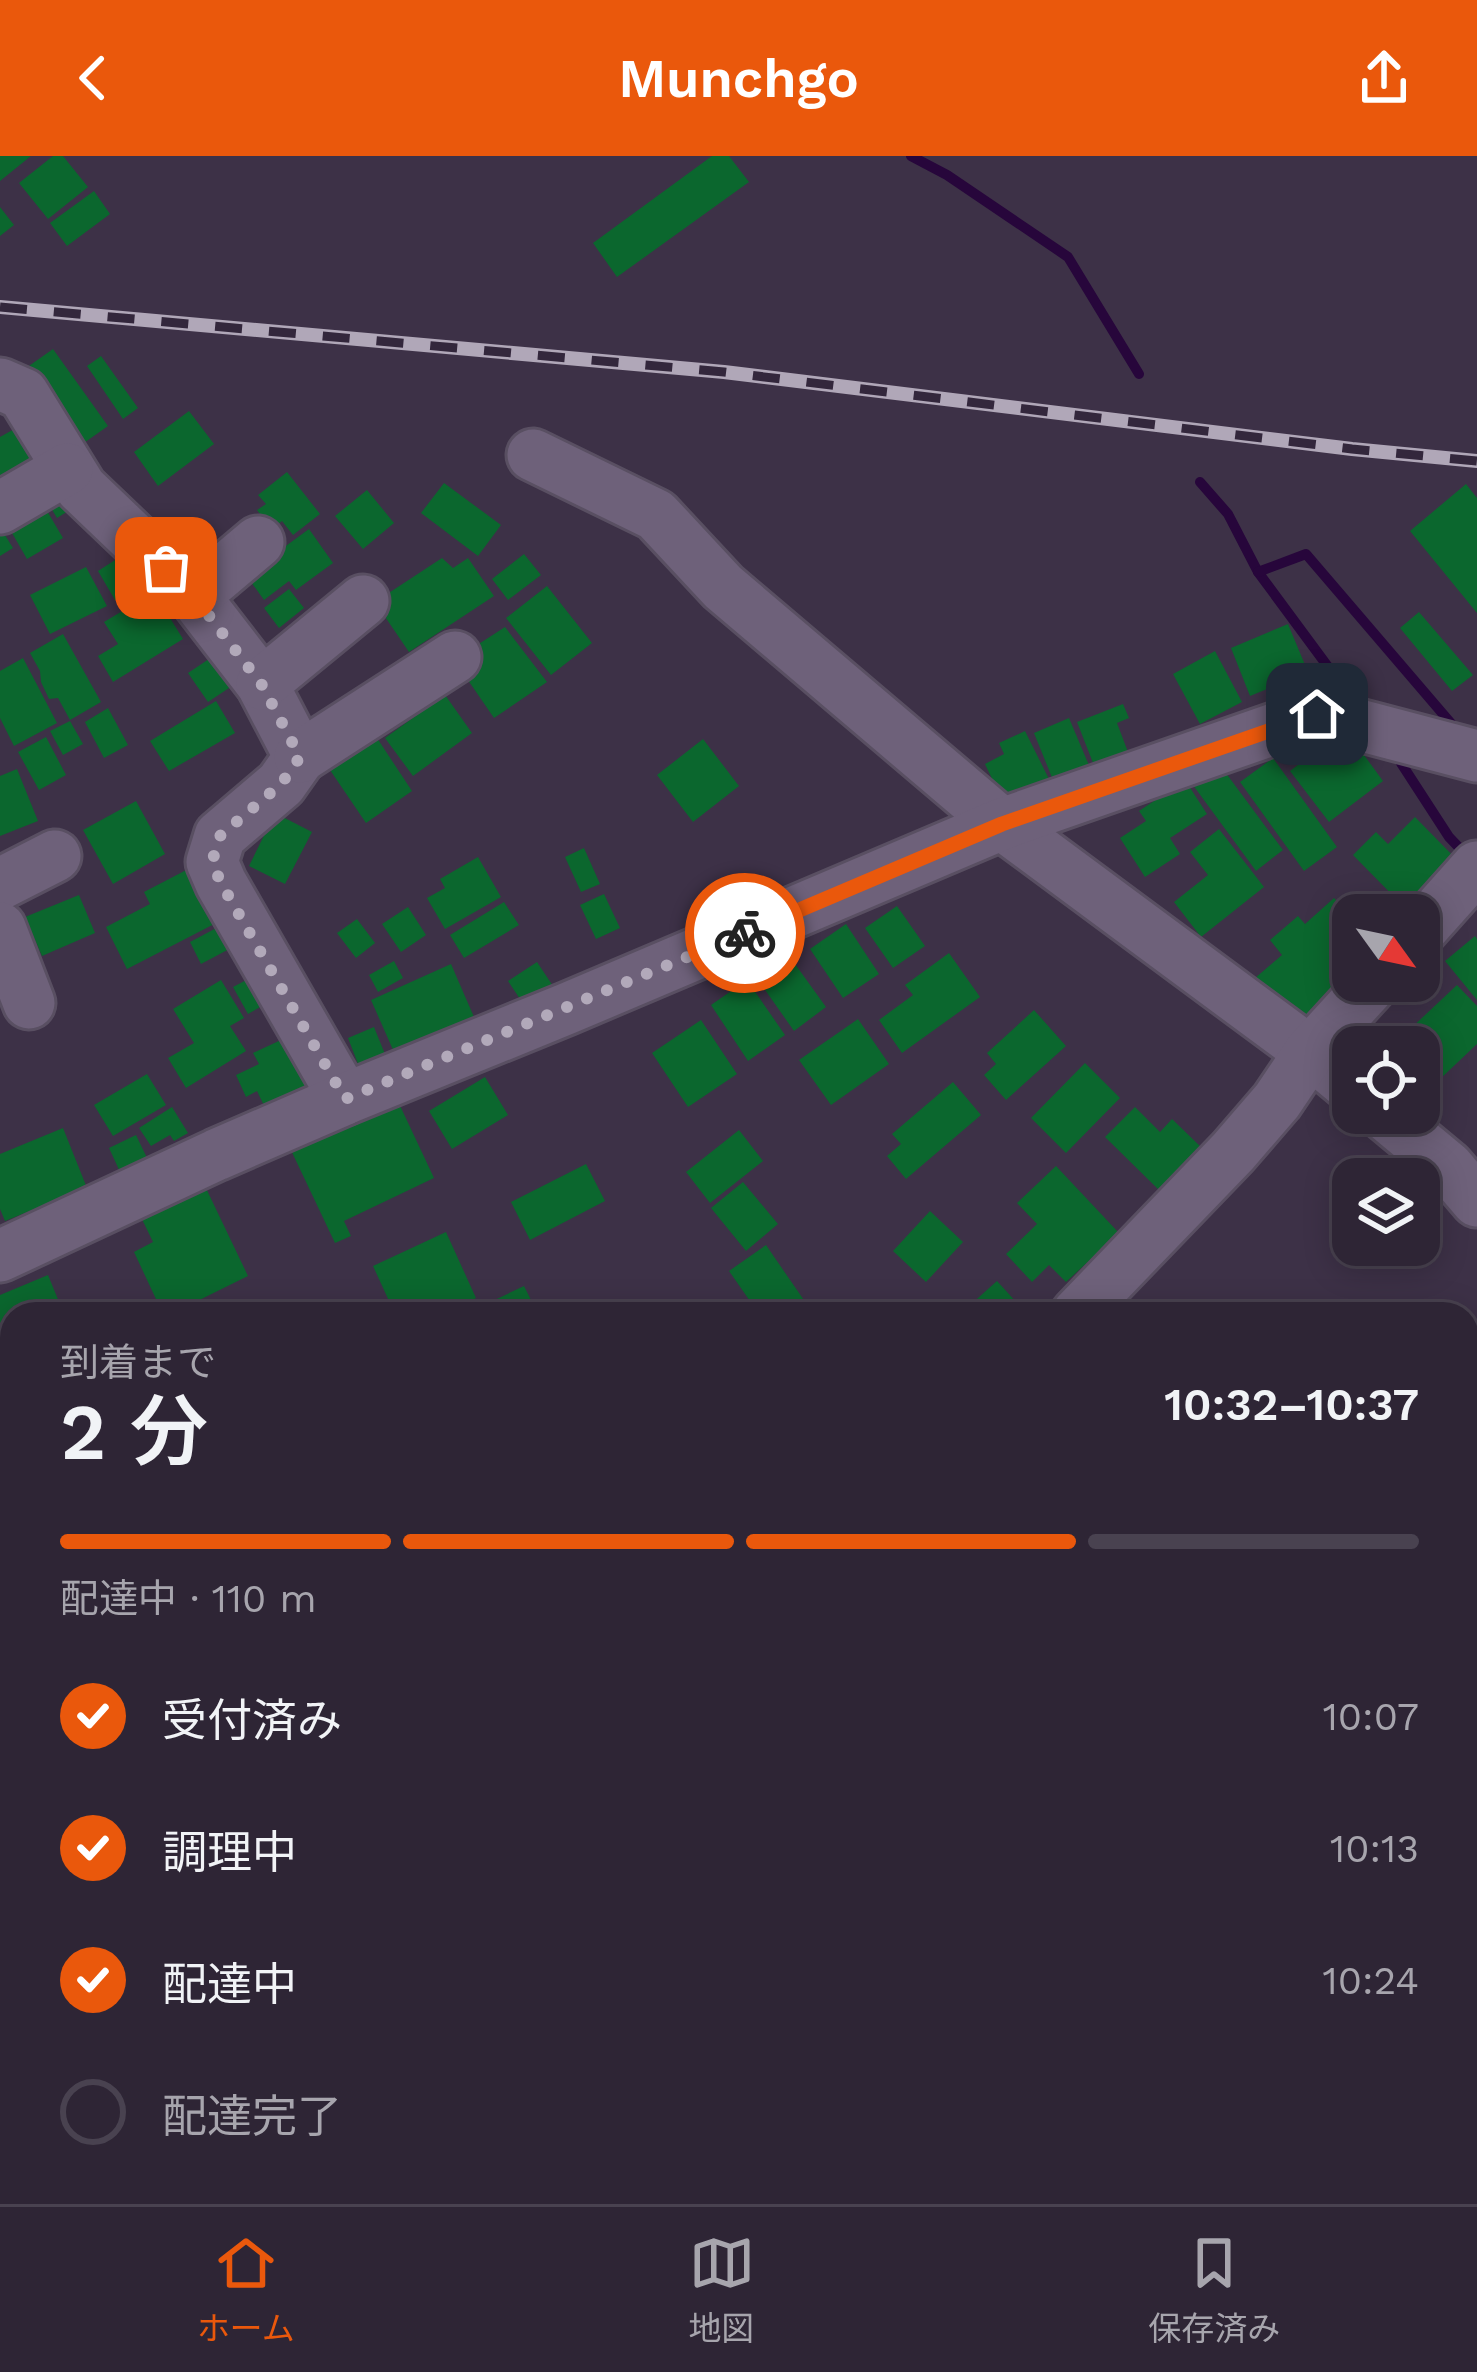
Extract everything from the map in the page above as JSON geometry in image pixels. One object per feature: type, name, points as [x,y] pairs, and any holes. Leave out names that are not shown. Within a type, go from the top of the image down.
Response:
[{"type":"street","points":[[0,384],[22,394],[81,488],[194,596],[262,685],[300,757]]},
{"type":"street","points":[[533,454],[656,515],[723,587],[1002,824],[1332,1070]]},
{"type":"street","points":[[0,508],[67,469]]},
{"type":"street","points":[[194,596],[257,542]]},
{"type":"street","points":[[262,685],[363,601]]},
{"type":"street","points":[[345,1099],[212,862],[220,836],[281,784],[300,757],[455,657]]},
{"type":"street","points":[[0,1256],[345,1099],[1002,824],[1317,714],[1477,757]]},
{"type":"street","points":[[0,884],[55,856]]},
{"type":"street","points":[[0,928],[16,989]]},
{"type":"street","points":[[1089,1302],[1233,1152],[1310,1052],[1356,1002]]},
{"type":"street","points":[[1409,1134],[1448,1167],[1477,1201]]},
{"type":"building","points":[[0,156],[31,156],[0,181]]},
{"type":"building","points":[[53,156],[63,156],[88,187],[48,219],[19,183]]},
{"type":"building","points":[[712,156],[729,156],[749,182],[617,277],[593,243]]},
{"type":"building","points":[[94,191],[110,214],[67,246],[50,223]]},
{"type":"building","points":[[0,207],[14,225],[0,236]]},
{"type":"building","points":[[53,349],[108,426],[74,450],[19,373]]},
{"type":"building","points":[[101,356],[138,408],[123,419],[87,366]]},
{"type":"building","points":[[189,411],[214,444],[158,486],[134,452]]},
{"type":"building","points":[[16,428],[36,462],[0,482],[0,437]]},
{"type":"building","points":[[287,472],[320,514],[293,535],[282,521],[272,529],[257,510],[266,504],[258,495]]},
{"type":"building","points":[[444,483],[501,525],[478,556],[421,513]]},
{"type":"building","points":[[1466,484],[1477,498],[1477,613],[1410,531]]},
{"type":"building","points":[[367,490],[394,523],[363,549],[335,516]]},
{"type":"building","points":[[44,496],[76,506],[57,518]]},
{"type":"building","points":[[40,499],[63,538],[27,559],[4,519]]},
{"type":"building","points":[[0,527],[13,548],[0,556]]},
{"type":"building","points":[[309,529],[333,563],[296,590],[289,581],[264,600],[246,575]]},
{"type":"building","points":[[524,554],[541,575],[508,600],[492,579]]},
{"type":"building","points":[[123,555],[141,585],[115,600],[98,571]]},
{"type":"building","points":[[442,558],[453,568],[468,558],[494,596],[409,652],[375,602]]},
{"type":"building","points":[[86,567],[107,606],[50,634],[30,595]]},
{"type":"building","points":[[547,586],[592,643],[551,675],[506,618]]},
{"type":"building","points":[[289,589],[304,608],[279,628],[264,608]]},
{"type":"building","points":[[154,592],[183,639],[113,682],[98,656],[118,644],[104,622]]},
{"type":"building","points":[[1419,612],[1473,675],[1452,691],[1400,628]]},
{"type":"building","points":[[1288,624],[1308,672],[1250,696],[1231,648]]},
{"type":"building","points":[[505,627],[547,682],[494,718],[461,670],[471,649]]},
{"type":"building","points":[[63,634],[101,702],[70,720],[58,698],[49,699],[30,653]]},
{"type":"building","points":[[1215,651],[1242,702],[1200,724],[1173,674]]},
{"type":"building","points":[[215,655],[235,684],[208,702],[188,673]]},
{"type":"building","points":[[23,658],[57,723],[14,746],[0,718],[0,671]]},
{"type":"building","points":[[438,685],[472,733],[413,776],[385,738],[424,710],[417,701]]},
{"type":"building","points":[[216,701],[235,733],[169,771],[150,741]]},
{"type":"building","points":[[1123,704],[1129,718],[1117,723],[1131,760],[1097,773],[1077,722]]},
{"type":"building","points":[[108,708],[128,745],[104,758],[85,722]]},
{"type":"building","points":[[1069,718],[1091,770],[1055,785],[1034,733]]},
{"type":"building","points":[[70,721],[83,744],[63,755],[50,731]]},
{"type":"building","points":[[1345,729],[1383,781],[1329,822],[1290,771]]},
{"type":"building","points":[[1025,731],[1052,785],[1006,808],[985,764],[1004,754],[999,743]]},
{"type":"building","points":[[46,737],[66,775],[39,790],[18,752]]},
{"type":"building","points":[[377,738],[412,791],[366,823],[330,770]]},
{"type":"building","points":[[703,739],[739,786],[693,822],[657,775]]},
{"type":"building","points":[[1273,758],[1337,847],[1304,871],[1240,782]]},
{"type":"building","points":[[1217,761],[1283,850],[1256,871],[1190,781]]},
{"type":"building","points":[[17,769],[38,821],[0,836],[0,776]]},
{"type":"building","points":[[1180,772],[1207,814],[1170,838],[1180,854],[1145,877],[1120,838],[1146,821],[1139,811],[1157,799],[1152,790]]},
{"type":"building","points":[[136,801],[165,854],[113,884],[83,830]]},
{"type":"building","points":[[275,813],[312,832],[285,884],[249,866]]},
{"type":"building","points":[[1415,817],[1462,865],[1433,894],[1391,894],[1353,855],[1376,832],[1388,844]]},
{"type":"building","points":[[1219,829],[1264,887],[1201,937],[1174,902],[1208,875],[1190,852]]},
{"type":"building","points":[[584,848],[600,884],[581,892],[565,857]]},
{"type":"building","points":[[478,857],[501,897],[445,929],[427,898],[445,888],[440,879]]},
{"type":"building","points":[[194,866],[222,920],[127,969],[106,927],[150,904],[144,892]]},
{"type":"building","points":[[604,894],[620,928],[596,939],[580,905]]},
{"type":"building","points":[[79,895],[95,933],[42,956],[25,917]]},
{"type":"building","points":[[1332,900],[1332,996],[1303,1021],[1247,985],[1282,955],[1270,940],[1298,916],[1305,924]]},
{"type":"building","points":[[504,902],[519,925],[464,958],[450,935]]},
{"type":"building","points":[[897,906],[925,946],[893,968],[865,928]]},
{"type":"building","points":[[408,907],[426,935],[401,952],[382,924]]},
{"type":"building","points":[[357,919],[375,943],[356,958],[337,933]]},
{"type":"building","points":[[846,924],[879,974],[843,998],[810,949]]},
{"type":"building","points":[[222,925],[233,947],[201,964],[190,942]]},
{"type":"building","points":[[1475,936],[1477,939],[1477,1000],[1445,961]]},
{"type":"building","points":[[949,953],[980,997],[902,1053],[879,1020],[913,995],[905,985]]},
{"type":"building","points":[[394,961],[403,978],[378,992],[369,975]]},
{"type":"building","points":[[537,962],[553,986],[524,1005],[508,981]]},
{"type":"building","points":[[451,964],[474,1017],[394,1052],[371,1000]]},
{"type":"building","points":[[795,964],[826,1007],[794,1031],[763,987]]},
{"type":"building","points":[[260,973],[274,999],[248,1014],[233,987]]},
{"type":"building","points":[[221,980],[244,1018],[230,1026],[246,1051],[186,1088],[168,1058],[194,1043],[173,1009]]},
{"type":"building","points":[[747,980],[785,1035],[748,1061],[711,1005]]},
{"type":"building","points":[[1457,985],[1477,1006],[1477,1044],[1440,1079],[1440,1026],[1413,1026]]},
{"type":"building","points":[[1034,1010],[1066,1046],[1006,1100],[984,1075],[996,1064],[987,1053]]},
{"type":"building","points":[[858,1019],[889,1064],[831,1105],[799,1060]]},
{"type":"building","points":[[701,1020],[737,1074],[688,1107],[652,1053]]},
{"type":"building","points":[[374,1027],[389,1064],[362,1074],[348,1038]]},
{"type":"building","points":[[294,1034],[320,1092],[269,1116],[257,1091],[246,1097],[236,1075],[259,1064],[253,1053]]},
{"type":"building","points":[[1085,1063],[1120,1098],[1066,1153],[1031,1118]]},
{"type":"building","points":[[147,1074],[166,1105],[113,1136],[94,1105]]},
{"type":"building","points":[[485,1077],[508,1115],[452,1149],[429,1111]]},
{"type":"building","points":[[953,1082],[981,1115],[906,1179],[887,1156],[901,1144],[892,1134]]},
{"type":"building","points":[[395,1095],[434,1178],[344,1221],[351,1236],[335,1243],[289,1146]]},
{"type":"building","points":[[172,1107],[188,1133],[174,1141],[170,1135],[151,1146],[139,1128]]},
{"type":"building","points":[[1135,1107],[1160,1132],[1172,1119],[1201,1147],[1159,1190],[1105,1137]]},
{"type":"building","points":[[63,1128],[87,1188],[5,1221],[0,1209],[0,1154]]},
{"type":"building","points":[[739,1130],[763,1161],[710,1203],[686,1172]]},
{"type":"building","points":[[136,1135],[149,1162],[121,1174],[109,1148]]},
{"type":"building","points":[[586,1164],[605,1201],[530,1240],[511,1202]]},
{"type":"building","points":[[1056,1166],[1119,1233],[1066,1282],[1049,1265],[1032,1282],[1006,1254],[1037,1224],[1017,1203]]},
{"type":"building","points":[[743,1182],[778,1224],[746,1251],[711,1208]]},
{"type":"building","points":[[204,1184],[248,1276],[195,1302],[157,1302],[134,1252],[153,1242],[140,1215]]},
{"type":"building","points":[[930,1211],[963,1242],[926,1282],[893,1251]]},
{"type":"building","points":[[446,1232],[476,1298],[468,1302],[390,1302],[373,1266]]},
{"type":"building","points":[[766,1245],[805,1302],[751,1302],[729,1271]]},
{"type":"building","points":[[48,1275],[59,1302],[0,1302],[0,1295]]},
{"type":"building","points":[[997,1281],[1016,1302],[973,1302]]},
{"type":"building","points":[[524,1286],[532,1302],[490,1302]]},
{"type":"waterway","points":[[911,156],[1068,257],[1139,374]]},
{"type":"waterway","points":[[1200,482],[1228,514],[1258,572],[1357,706]]},
{"type":"waterway","points":[[1258,572],[1306,554],[1455,728]]},
{"type":"waterway","points":[[1401,763],[1449,837],[1469,858]]},
{"type":"railway","points":[[0,307],[724,372],[1477,461]]},
{"type":"way so far","points":[[166,568],[194,596],[262,685],[300,757],[281,784],[220,836],[212,862],[345,1099],[745,933]]},
{"type":"route","points":[[745,933],[1002,824],[1317,714]]}]
